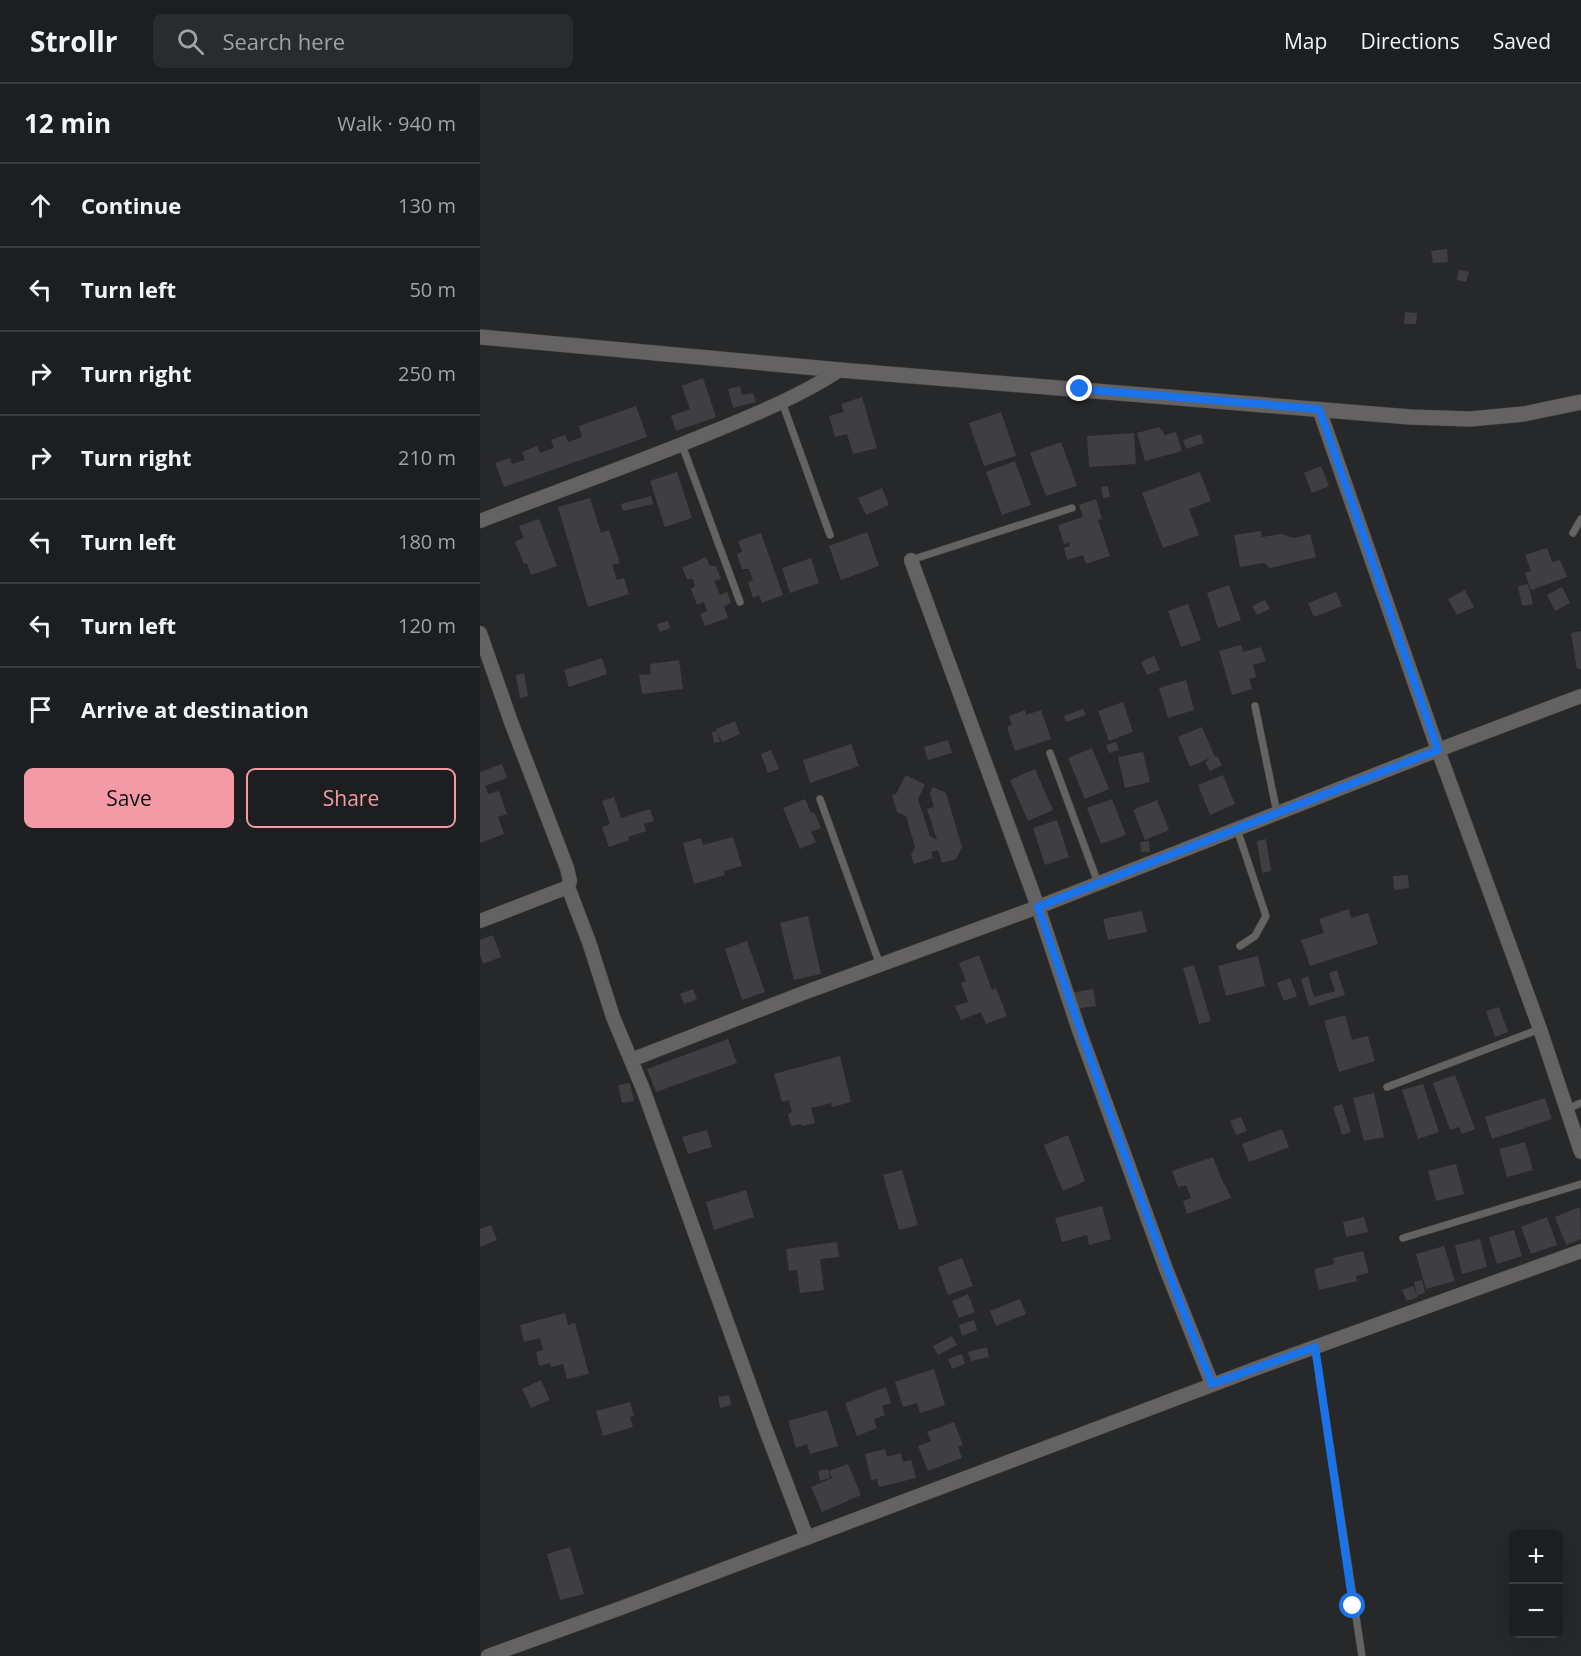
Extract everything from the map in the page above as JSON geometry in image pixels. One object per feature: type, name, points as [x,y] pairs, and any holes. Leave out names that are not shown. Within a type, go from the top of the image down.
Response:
[{"type":"street","points":[[480,337],[840,370],[1410,417],[1470,419],[1524,414],[1581,402]]},
{"type":"street","points":[[480,521],[682,445],[782,402],[815,386],[840,370]]},
{"type":"street","points":[[1319,409],[1438,750],[1540,1029],[1581,1152]]},
{"type":"street","points":[[911,561],[1038,907],[1079,1030],[1166,1269],[1212,1384]]},
{"type":"street","points":[[480,633],[511,722],[567,868],[570,881],[568,887],[589,942],[613,1017],[643,1089],[807,1538]]},
{"type":"street","points":[[631,1060],[1038,907],[1581,696]]},
{"type":"street","points":[[480,921],[568,887]]},
{"type":"street","points":[[488,1656],[621,1608],[1212,1384],[1581,1251]]},
{"type":"lane","points":[[782,402],[830,535]]},
{"type":"lane","points":[[682,445],[740,602]]},
{"type":"lane","points":[[911,561],[1072,508]]},
{"type":"lane","points":[[1573,532],[1581,519]]},
{"type":"lane","points":[[1255,706],[1278,813]]},
{"type":"lane","points":[[1050,753],[1098,883]]},
{"type":"lane","points":[[820,800],[880,965]]},
{"type":"lane","points":[[1236,829],[1266,916],[1255,936],[1240,946]]},
{"type":"lane","points":[[1387,1087],[1540,1029]]},
{"type":"lane","points":[[1566,1109],[1581,1103]]},
{"type":"lane","points":[[1403,1238],[1581,1184]]},
{"type":"lane","points":[[1315,1347],[1362,1656]]},
{"type":"building","points":[[1447,249],[1448,262],[1433,263],[1431,251]]},
{"type":"building","points":[[1459,270],[1469,272],[1466,282],[1457,280]]},
{"type":"building","points":[[1405,312],[1417,313],[1416,324],[1404,324]]},
{"type":"building","points":[[703,378],[716,417],[676,431],[671,416],[690,409],[682,386]]},
{"type":"building","points":[[740,386],[742,395],[753,393],[756,402],[733,408],[728,389]]},
{"type":"building","points":[[862,397],[877,448],[853,454],[847,434],[835,437],[829,416],[844,412],[841,404]]},
{"type":"building","points":[[636,406],[647,437],[504,487],[495,463],[510,458],[512,464],[525,460],[522,452],[537,446],[540,453],[554,448],[551,440],[565,435],[568,442],[582,437],[579,426]]},
{"type":"building","points":[[1001,412],[1016,456],[984,466],[969,423]]},
{"type":"building","points":[[1159,427],[1165,435],[1176,432],[1182,451],[1145,461],[1137,433]]},
{"type":"building","points":[[1134,433],[1136,464],[1089,467],[1087,436]]},
{"type":"building","points":[[1201,434],[1204,443],[1186,449],[1183,440]]},
{"type":"building","points":[[1061,442],[1077,486],[1046,496],[1030,453]]},
{"type":"building","points":[[1015,461],[1031,505],[1002,515],[986,472]]},
{"type":"building","points":[[1321,466],[1329,486],[1312,493],[1304,473]]},
{"type":"building","points":[[677,472],[692,518],[665,527],[650,481]]},
{"type":"building","points":[[1200,472],[1211,501],[1189,509],[1199,535],[1163,548],[1142,493]]},
{"type":"building","points":[[1108,486],[1110,497],[1103,498],[1101,487]]},
{"type":"building","points":[[882,488],[889,505],[866,515],[858,498]]},
{"type":"building","points":[[651,496],[653,504],[623,511],[621,504]]},
{"type":"building","points":[[590,498],[601,533],[609,530],[620,563],[612,565],[617,580],[624,578],[629,594],[588,607],[558,507]]},
{"type":"building","points":[[1096,499],[1102,519],[1098,520],[1110,556],[1086,564],[1083,555],[1067,560],[1064,548],[1070,546],[1069,542],[1064,544],[1058,525],[1083,517],[1079,505]]},
{"type":"building","points":[[539,519],[557,566],[531,575],[515,542],[524,538],[519,526]]},
{"type":"building","points":[[1261,531],[1262,537],[1281,534],[1294,538],[1310,534],[1316,557],[1270,568],[1264,563],[1240,567],[1234,535]]},
{"type":"building","points":[[867,532],[879,566],[841,580],[829,546]]},
{"type":"building","points":[[761,533],[783,595],[762,603],[759,595],[753,598],[748,582],[753,580],[749,569],[742,569],[737,554],[742,552],[738,541]]},
{"type":"building","points":[[1547,548],[1552,562],[1560,560],[1567,577],[1531,590],[1525,573],[1531,571],[1525,555]]},
{"type":"building","points":[[706,557],[710,566],[716,566],[721,579],[714,581],[720,595],[727,592],[731,603],[724,606],[728,618],[705,626],[700,614],[707,611],[704,602],[697,605],[691,589],[695,586],[693,579],[687,579],[682,568]]},
{"type":"building","points":[[811,558],[819,583],[790,593],[782,568]]},
{"type":"building","points":[[1528,584],[1533,604],[1522,606],[1518,586]]},
{"type":"building","points":[[1229,585],[1241,620],[1218,628],[1207,593]]},
{"type":"building","points":[[1562,587],[1570,603],[1555,611],[1547,595]]},
{"type":"building","points":[[1465,590],[1474,607],[1457,615],[1448,599]]},
{"type":"building","points":[[1336,592],[1342,606],[1314,617],[1308,603]]},
{"type":"building","points":[[1265,600],[1270,609],[1257,615],[1252,606]]},
{"type":"building","points":[[1188,604],[1201,640],[1181,647],[1168,611]]},
{"type":"building","points":[[668,621],[670,628],[660,632],[657,624]]},
{"type":"building","points":[[1581,631],[1581,669],[1577,669],[1571,633]]},
{"type":"building","points":[[1241,645],[1243,652],[1261,647],[1266,661],[1253,665],[1256,677],[1249,679],[1252,689],[1232,695],[1219,651]]},
{"type":"building","points":[[1154,656],[1160,670],[1147,675],[1141,662]]},
{"type":"building","points":[[602,658],[607,674],[569,687],[564,670]]},
{"type":"building","points":[[679,660],[683,689],[642,694],[639,675],[651,674],[650,664]]},
{"type":"building","points":[[524,673],[528,696],[520,698],[516,675]]},
{"type":"building","points":[[1186,680],[1194,710],[1168,718],[1159,688]]},
{"type":"building","points":[[1123,702],[1133,732],[1109,741],[1098,711]]},
{"type":"building","points":[[1083,709],[1086,715],[1066,722],[1064,716]]},
{"type":"building","points":[[1025,710],[1026,715],[1041,710],[1051,739],[1015,751],[1007,727],[1012,725],[1009,716]]},
{"type":"building","points":[[735,721],[740,734],[722,742],[716,729]]},
{"type":"building","points":[[1202,727],[1215,757],[1217,756],[1222,765],[1210,771],[1205,762],[1212,757],[1190,767],[1178,737]]},
{"type":"building","points":[[717,731],[720,742],[714,743],[712,732]]},
{"type":"building","points":[[948,740],[952,753],[928,760],[924,747]]},
{"type":"building","points":[[1116,742],[1119,750],[1109,753],[1106,745]]},
{"type":"building","points":[[851,744],[859,766],[810,783],[803,760]]},
{"type":"building","points":[[1092,748],[1109,789],[1085,799],[1068,758]]},
{"type":"building","points":[[771,750],[779,769],[768,773],[761,754]]},
{"type":"building","points":[[1143,752],[1150,782],[1125,788],[1118,757]]},
{"type":"building","points":[[502,764],[507,778],[485,786],[488,794],[499,791],[507,814],[498,817],[504,834],[480,843],[480,772]]},
{"type":"building","points":[[1035,769],[1053,810],[1028,821],[1010,780]]},
{"type":"building","points":[[906,775],[925,785],[918,799],[930,836],[937,840],[927,809],[934,807],[930,793],[933,787],[946,793],[962,847],[956,859],[942,863],[938,850],[931,852],[933,858],[914,864],[911,855],[915,847],[906,816],[897,812],[892,795],[896,794]]},
{"type":"building","points":[[1223,775],[1235,804],[1210,815],[1198,785]]},
{"type":"building","points":[[614,797],[621,818],[650,809],[654,821],[644,824],[646,831],[609,847],[602,827],[610,824],[602,801]]},
{"type":"building","points":[[805,799],[821,828],[811,832],[816,842],[800,849],[783,808]]},
{"type":"building","points":[[1112,799],[1126,835],[1101,844],[1087,808]]},
{"type":"building","points":[[1157,800],[1169,830],[1145,840],[1133,810]]},
{"type":"building","points":[[1057,820],[1069,857],[1045,865],[1033,828]]},
{"type":"building","points":[[733,837],[742,866],[724,871],[725,875],[694,884],[683,843],[701,838],[703,845]]},
{"type":"building","points":[[1266,839],[1271,871],[1262,873],[1257,841]]},
{"type":"building","points":[[1149,841],[1150,852],[1141,852],[1140,842]]},
{"type":"building","points":[[1408,875],[1409,888],[1394,890],[1393,876]]},
{"type":"building","points":[[1349,909],[1351,918],[1368,913],[1378,944],[1310,966],[1301,940],[1324,933],[1319,919]]},
{"type":"building","points":[[1142,911],[1147,932],[1108,940],[1103,919]]},
{"type":"building","points":[[808,916],[821,974],[794,980],[780,923]]},
{"type":"building","points":[[493,935],[501,957],[483,964],[480,955],[480,940]]},
{"type":"building","points":[[747,941],[765,992],[742,1000],[725,949]]},
{"type":"building","points":[[979,955],[992,990],[996,988],[1007,1016],[986,1024],[981,1012],[961,1020],[955,1006],[968,1002],[961,983],[966,981],[959,963]]},
{"type":"building","points":[[1258,956],[1265,986],[1226,996],[1218,966]]},
{"type":"building","points":[[1194,965],[1211,1021],[1199,1024],[1183,968]]},
{"type":"building","points":[[1337,970],[1345,995],[1309,1006],[1301,979],[1308,976],[1314,997],[1335,991],[1329,973]]},
{"type":"building","points":[[1290,978],[1297,996],[1284,1001],[1277,983]]},
{"type":"building","points":[[693,989],[697,999],[684,1004],[680,994]]},
{"type":"building","points":[[1093,989],[1096,1006],[1074,1009],[1071,993]]},
{"type":"building","points":[[1499,1007],[1508,1032],[1495,1037],[1486,1011]]},
{"type":"building","points":[[1345,1015],[1352,1040],[1368,1036],[1375,1061],[1339,1072],[1324,1021]]},
{"type":"building","points":[[728,1039],[737,1063],[656,1092],[647,1069]]},
{"type":"building","points":[[840,1056],[851,1102],[832,1107],[831,1103],[811,1108],[815,1123],[791,1126],[788,1114],[792,1112],[789,1100],[782,1102],[774,1074]]},
{"type":"building","points":[[1455,1075],[1475,1129],[1462,1134],[1459,1127],[1450,1130],[1433,1083]]},
{"type":"building","points":[[630,1083],[634,1101],[622,1103],[618,1085]]},
{"type":"building","points":[[1423,1084],[1439,1132],[1418,1139],[1402,1090]]},
{"type":"building","points":[[1374,1093],[1384,1137],[1364,1141],[1353,1098]]},
{"type":"building","points":[[1545,1098],[1552,1119],[1492,1139],[1485,1117]]},
{"type":"building","points":[[1342,1104],[1351,1132],[1342,1135],[1333,1107]]},
{"type":"building","points":[[1241,1117],[1247,1131],[1236,1135],[1230,1121]]},
{"type":"building","points":[[1282,1129],[1289,1147],[1249,1162],[1242,1144]]},
{"type":"building","points":[[707,1130],[712,1147],[688,1154],[682,1137]]},
{"type":"building","points":[[1068,1135],[1085,1181],[1063,1191],[1044,1145]]},
{"type":"building","points":[[1525,1142],[1533,1170],[1507,1177],[1499,1149]]},
{"type":"building","points":[[1213,1157],[1231,1198],[1187,1214],[1183,1201],[1191,1198],[1186,1185],[1178,1187],[1172,1171]]},
{"type":"building","points":[[1456,1164],[1464,1194],[1436,1201],[1428,1171]]},
{"type":"building","points":[[902,1170],[918,1225],[899,1230],[883,1175]]},
{"type":"building","points":[[746,1190],[754,1217],[714,1230],[706,1202]]},
{"type":"building","points":[[1102,1206],[1111,1239],[1089,1245],[1087,1235],[1062,1242],[1055,1218]]},
{"type":"building","points":[[1580,1207],[1581,1239],[1566,1245],[1555,1217]]},
{"type":"building","points":[[1364,1217],[1368,1232],[1346,1237],[1343,1222]]},
{"type":"building","points":[[1547,1217],[1557,1245],[1531,1254],[1521,1227]]},
{"type":"building","points":[[491,1225],[497,1240],[480,1247],[480,1229]]},
{"type":"building","points":[[1514,1230],[1522,1256],[1497,1264],[1489,1237]]},
{"type":"building","points":[[1480,1239],[1487,1267],[1462,1274],[1455,1245]]},
{"type":"building","points":[[837,1242],[839,1257],[820,1259],[824,1290],[800,1293],[797,1270],[789,1271],[786,1249]]},
{"type":"building","points":[[1444,1246],[1455,1281],[1426,1289],[1416,1254]]},
{"type":"building","points":[[1363,1251],[1369,1273],[1356,1276],[1357,1281],[1319,1290],[1314,1269],[1334,1264],[1333,1258]]},
{"type":"building","points":[[962,1258],[973,1286],[948,1295],[938,1267]]},
{"type":"building","points":[[1422,1280],[1425,1293],[1417,1295],[1414,1282]]},
{"type":"building","points":[[1413,1286],[1418,1297],[1407,1301],[1402,1290]]},
{"type":"building","points":[[968,1294],[975,1312],[959,1318],[952,1301]]},
{"type":"building","points":[[1020,1299],[1026,1314],[996,1326],[990,1311]]},
{"type":"building","points":[[565,1313],[568,1325],[575,1323],[589,1374],[567,1379],[563,1364],[551,1367],[550,1363],[539,1366],[536,1352],[543,1350],[540,1338],[524,1342],[520,1325]]},
{"type":"building","points":[[974,1320],[977,1330],[962,1336],[959,1325]]},
{"type":"building","points":[[952,1336],[957,1345],[938,1355],[933,1346]]},
{"type":"building","points":[[987,1347],[989,1357],[971,1361],[968,1352]]},
{"type":"building","points":[[962,1354],[965,1364],[952,1369],[948,1359]]},
{"type":"building","points":[[934,1369],[945,1405],[920,1413],[917,1403],[903,1407],[895,1382]]},
{"type":"building","points":[[541,1380],[550,1400],[531,1408],[522,1389]]},
{"type":"building","points":[[886,1387],[891,1403],[882,1406],[885,1415],[874,1419],[877,1428],[857,1436],[845,1403]]},
{"type":"building","points":[[729,1395],[731,1405],[720,1408],[718,1397]]},
{"type":"building","points":[[630,1402],[634,1416],[630,1417],[633,1427],[603,1436],[596,1411]]},
{"type":"building","points":[[827,1410],[838,1446],[810,1454],[807,1444],[796,1448],[788,1421]]},
{"type":"building","points":[[954,1422],[963,1445],[958,1447],[962,1458],[928,1471],[918,1446],[931,1441],[927,1432]]},
{"type":"building","points":[[885,1449],[887,1457],[901,1453],[903,1462],[911,1460],[916,1478],[879,1487],[877,1479],[871,1480],[865,1454]]},
{"type":"building","points":[[848,1464],[861,1495],[822,1512],[811,1487],[832,1478],[829,1471]]},
{"type":"building","points":[[828,1469],[830,1478],[820,1481],[818,1471]]},
{"type":"building","points":[[570,1547],[584,1594],[560,1600],[547,1554]]},
{"type":"route","points":[[1080,389],[1319,409],[1438,750],[1038,907],[1079,1030],[1166,1269],[1212,1384],[1315,1347],[1353,1606]]}]
